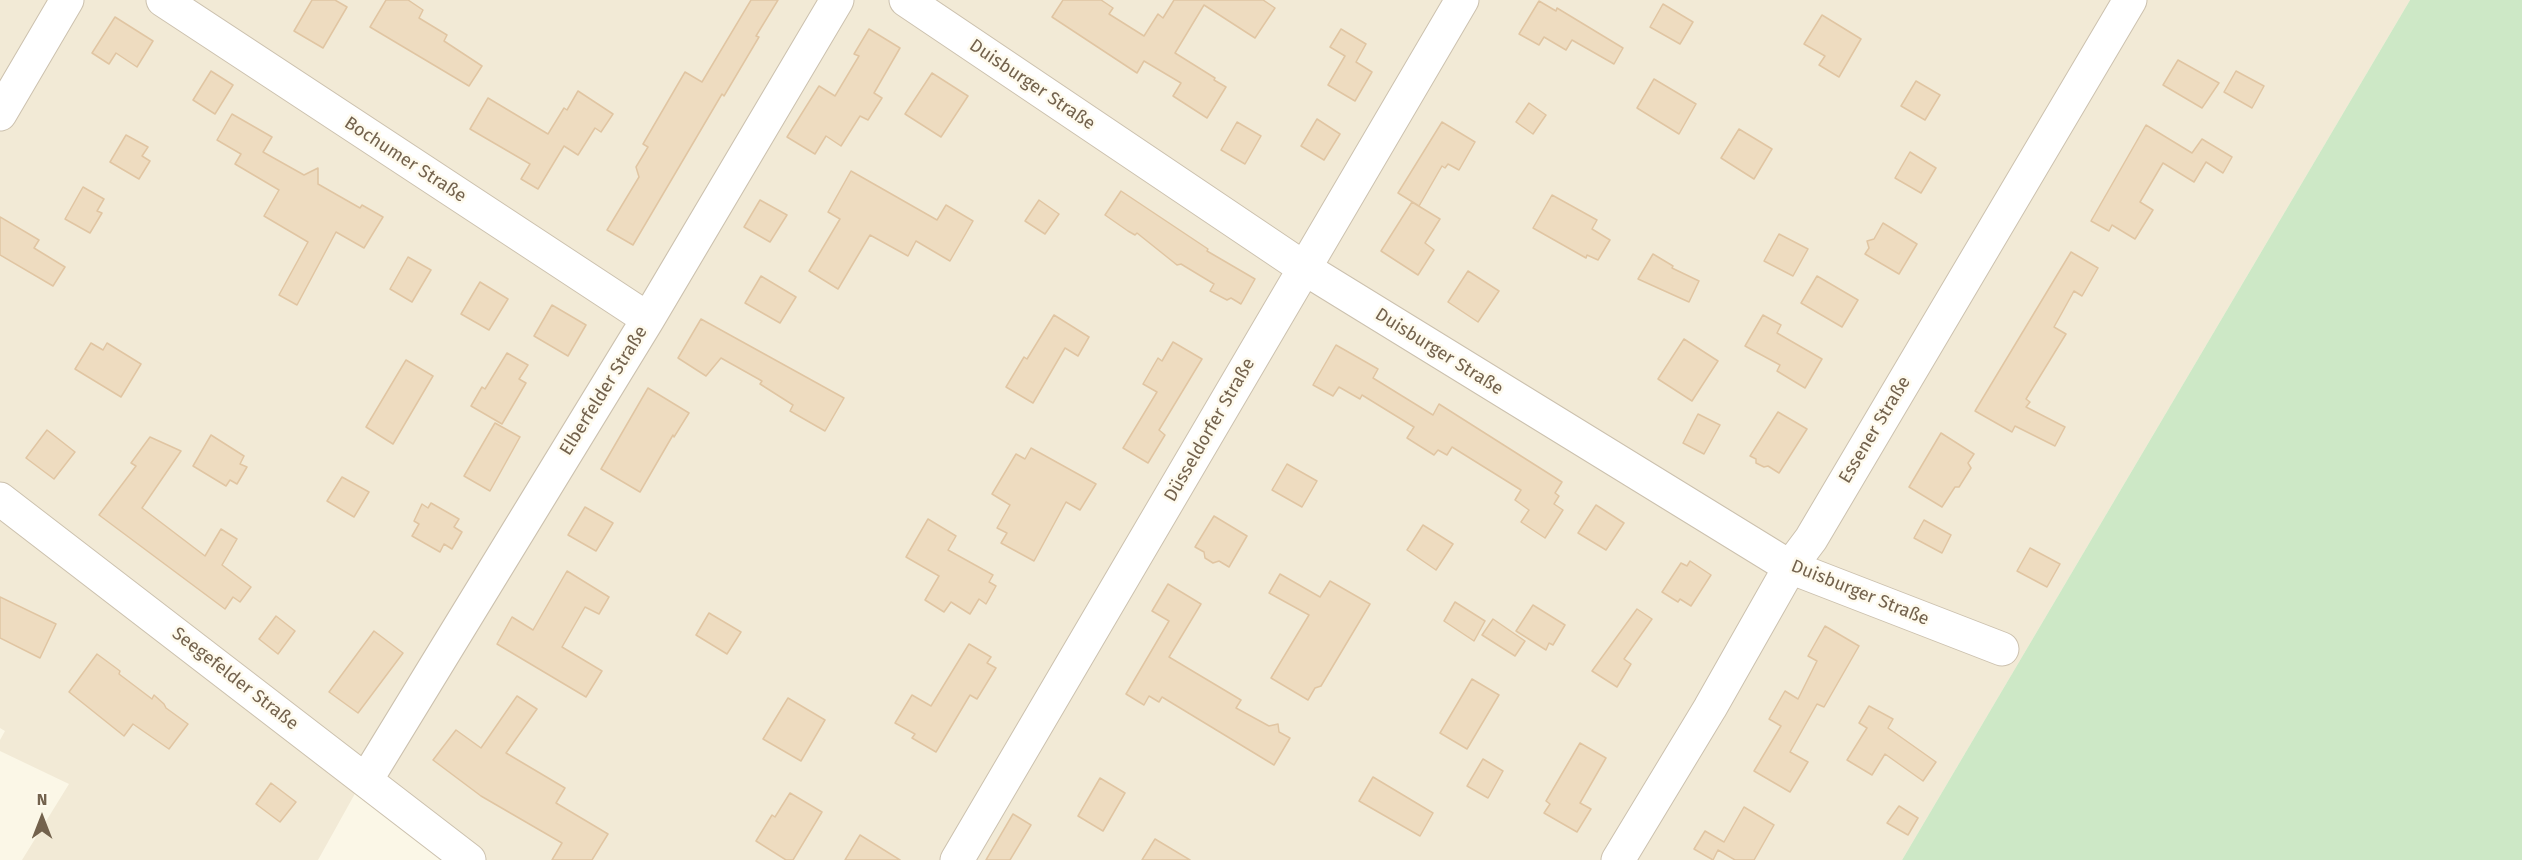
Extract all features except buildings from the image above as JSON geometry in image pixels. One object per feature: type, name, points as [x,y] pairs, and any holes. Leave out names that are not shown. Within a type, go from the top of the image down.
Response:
[{"type":"street","points":[[0,114],[67,0]]},
{"type":"street","name":"Bochumer Straße","points":[[163,0],[648,320]]},
{"type":"street","name":"Elberfelder Straße","points":[[366,780],[648,320],[837,0]]},
{"type":"street","name":"Duisburger Straße","points":[[906,0],[1304,268],[1790,567],[2002,649]]},
{"type":"street","name":"Düsseldorfer Straße","points":[[957,860],[1462,0]]},
{"type":"street","name":"Essener Straße","points":[[1618,860],[1710,708],[1790,567],[1811,539],[2130,0]]},
{"type":"street","name":"Seegefelder Straße","points":[[0,499],[469,860]]},
{"type":"shaded area","points":[[0,0],[2410,0],[1902,860],[448,860],[357,790],[318,860],[22,860],[69,784],[0,751],[0,740],[5,731],[0,728]]},
{"type":"green space","points":[[2410,0],[2522,0],[2522,860],[1902,860]]}]
